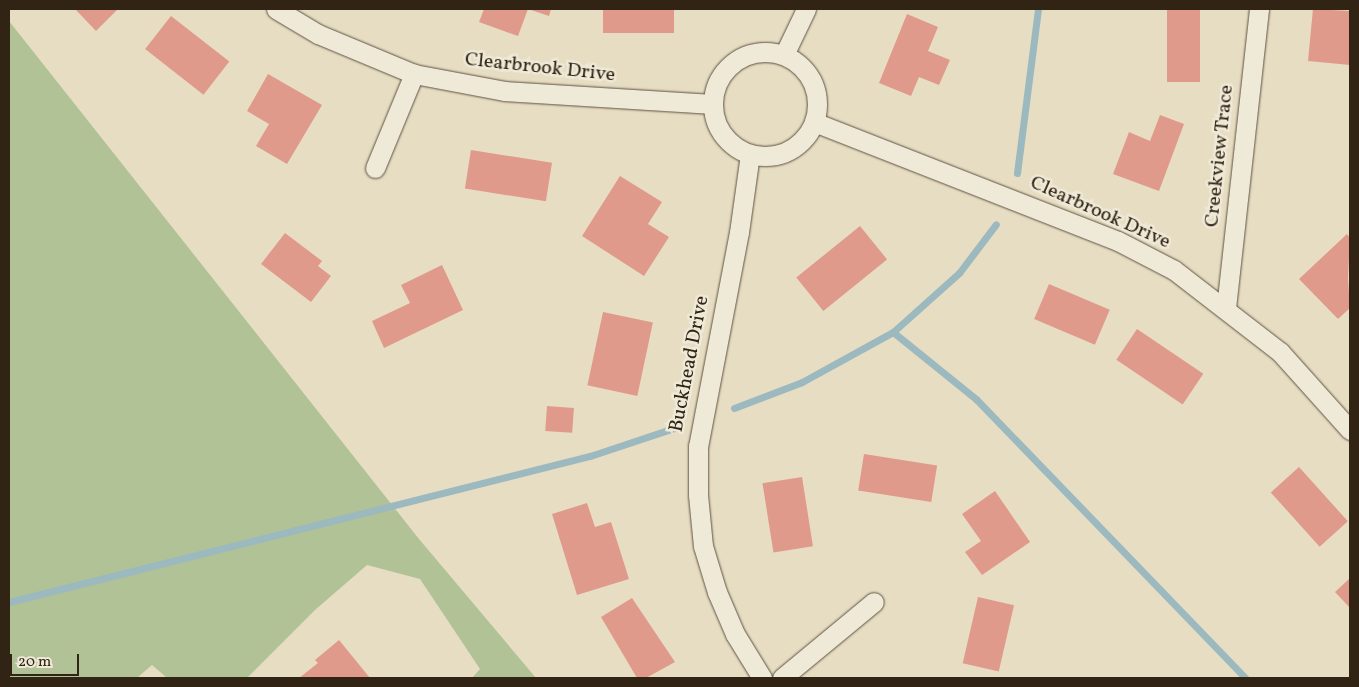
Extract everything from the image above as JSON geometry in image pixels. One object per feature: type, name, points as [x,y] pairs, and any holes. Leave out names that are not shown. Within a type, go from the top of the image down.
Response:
[{"type":"street","name":"Clearbrook Drive","points":[[276,9],[318,34],[414,74],[505,91],[712,104]]},
{"type":"street","points":[[784,55],[806,9]]},
{"type":"street","name":"Creekview Trace","points":[[1226,308],[1258,9]]},
{"type":"street","points":[[755,52],[784,55],[803,68],[816,93],[814,122],[807,135],[784,152],[750,154],[728,142],[716,124],[712,104],[714,86],[722,72],[737,59],[755,52]]},
{"type":"street","points":[[375,168],[414,74]]},
{"type":"street","name":"Clearbrook Drive","points":[[814,122],[1118,241],[1174,270],[1226,308],[1280,352],[1350,430]]},
{"type":"street","name":"Buckhead Drive","points":[[750,154],[739,232],[698,446],[698,495],[703,546],[717,592],[735,634],[762,678]]},
{"type":"street","points":[[782,678],[874,602]]},
{"type":"green space","points":[[9,21],[419,539],[536,678],[472,678],[480,669],[420,579],[367,565],[315,610],[247,678],[167,678],[152,665],[137,678],[9,678]]},
{"type":"building","points":[[75,9],[118,9],[96,31]]},
{"type":"building","points":[[484,9],[528,9],[518,36],[479,22]]},
{"type":"building","points":[[528,9],[551,9],[549,16]]},
{"type":"building","points":[[603,9],[674,9],[674,33],[603,33]]},
{"type":"building","points":[[1167,9],[1200,9],[1200,82],[1167,82]]},
{"type":"building","points":[[1313,9],[1350,11],[1350,65],[1308,61]]},
{"type":"building","points":[[907,14],[938,27],[928,51],[950,60],[939,85],[919,77],[911,96],[879,83]]},
{"type":"building","points":[[171,16],[229,62],[203,95],[145,49]]},
{"type":"building","points":[[268,74],[322,105],[287,164],[256,146],[269,124],[247,111]]},
{"type":"building","points":[[1160,115],[1184,124],[1159,191],[1113,174],[1129,132],[1150,141]]},
{"type":"building","points":[[471,150],[552,163],[546,201],[465,189]]},
{"type":"building","points":[[620,176],[662,202],[648,224],[669,237],[644,276],[582,236]]},
{"type":"building","points":[[860,226],[887,259],[823,311],[796,278]]},
{"type":"building","points":[[285,233],[322,261],[318,266],[331,276],[311,302],[261,264]]},
{"type":"building","points":[[1347,234],[1350,238],[1348,278],[1350,308],[1338,319],[1299,279]]},
{"type":"building","points":[[442,265],[463,310],[384,348],[372,321],[410,303],[401,285]]},
{"type":"building","points":[[1049,284],[1110,310],[1095,345],[1034,319]]},
{"type":"building","points":[[603,312],[653,323],[637,396],[587,385]]},
{"type":"building","points":[[1137,329],[1203,374],[1183,404],[1116,360]]},
{"type":"building","points":[[547,406],[574,408],[572,433],[545,431]]},
{"type":"building","points":[[864,454],[937,466],[931,502],[858,491]]},
{"type":"building","points":[[1299,467],[1348,521],[1320,547],[1271,492]]},
{"type":"building","points":[[802,477],[813,546],[773,552],[762,483]]},
{"type":"building","points":[[995,491],[1030,542],[982,575],[965,552],[981,541],[962,514]]},
{"type":"building","points":[[587,503],[595,527],[611,522],[629,579],[577,595],[552,514]]},
{"type":"building","points":[[1350,578],[1350,608],[1335,592]]},
{"type":"building","points":[[978,597],[1014,605],[999,672],[963,663]]},
{"type":"building","points":[[632,598],[675,662],[646,678],[637,678],[601,617]]},
{"type":"building","points":[[339,640],[370,678],[299,678],[318,663],[315,660]]},
{"type":"waterway","points":[[1017,173],[1038,9]]},
{"type":"waterway","points":[[734,408],[802,382],[893,332],[959,273],[996,224]]},
{"type":"waterway","points":[[893,332],[976,399],[1245,678]]},
{"type":"waterway","points":[[9,602],[590,456],[674,428]]}]
